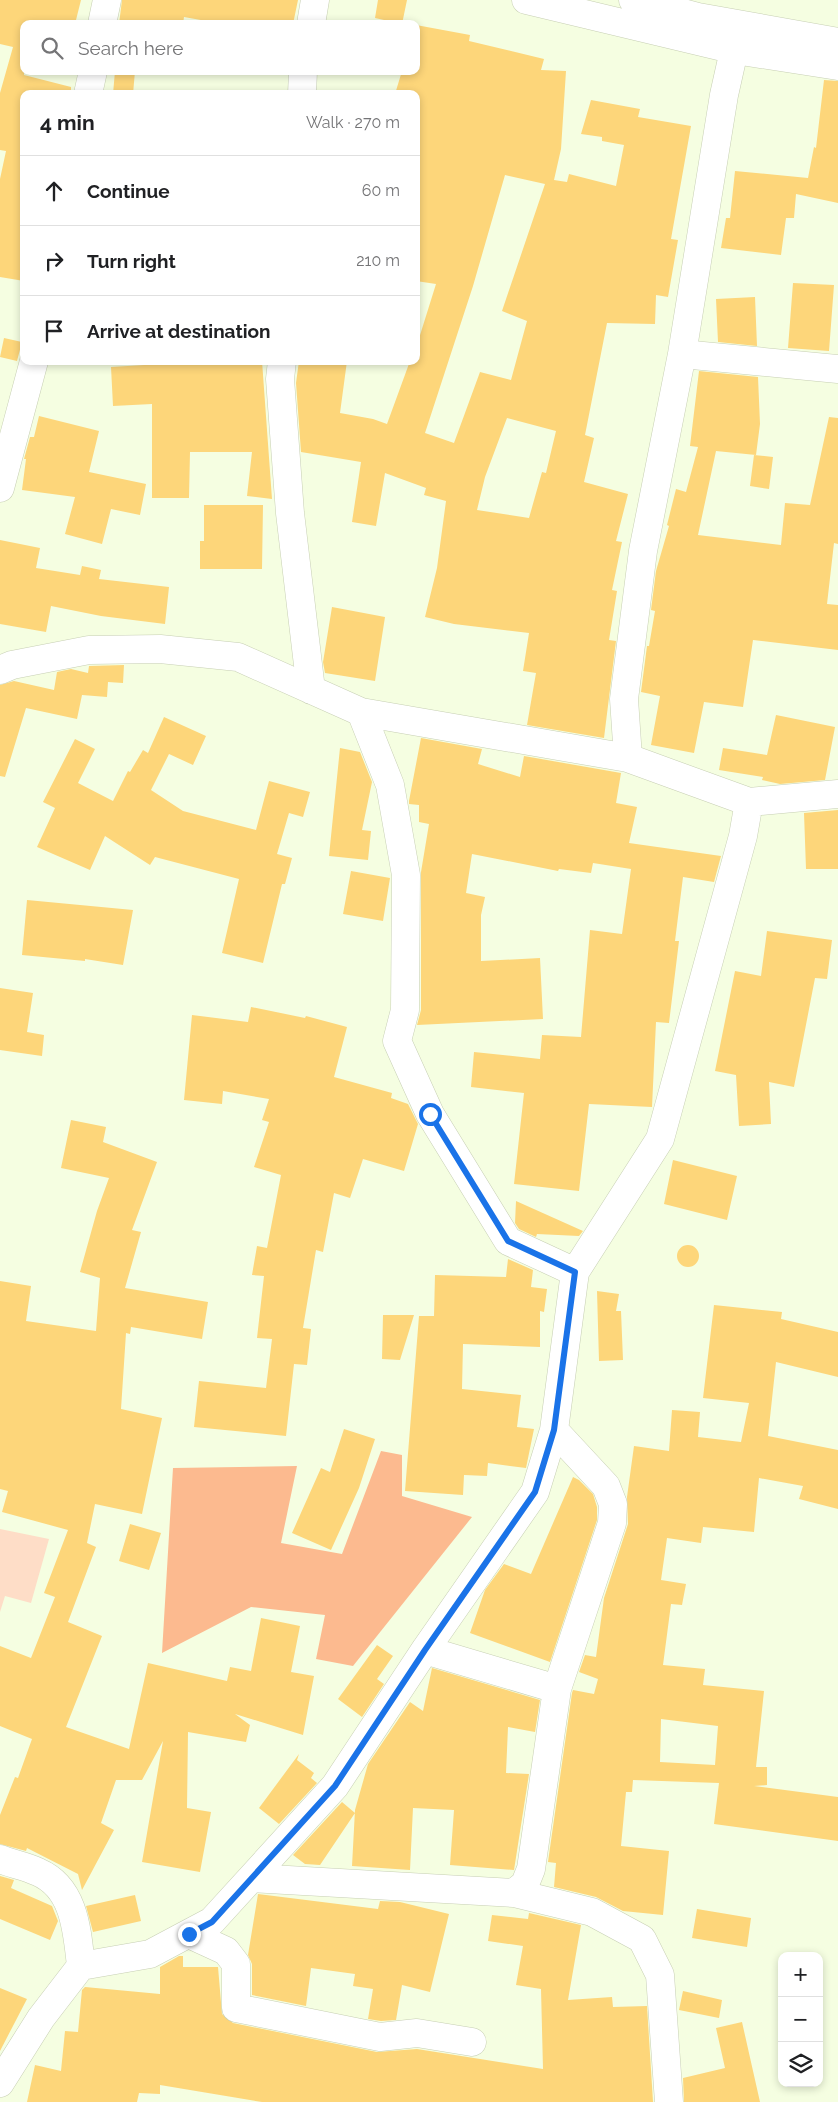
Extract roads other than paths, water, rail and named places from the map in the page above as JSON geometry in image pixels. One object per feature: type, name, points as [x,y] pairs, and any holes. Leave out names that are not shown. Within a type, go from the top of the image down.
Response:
[{"type":"street","points":[[103,20],[107,0]]},
{"type":"street","points":[[312,20],[314,0]]},
{"type":"street","points":[[526,0],[737,37],[838,42]]},
{"type":"street","points":[[633,0],[737,37],[838,66]]},
{"type":"street","points":[[628,758],[624,699],[631,629],[643,551],[682,354],[724,95],[737,37]]},
{"type":"street","points":[[89,90],[92,75]]},
{"type":"street","points":[[302,90],[303,75]]},
{"type":"street","points":[[682,354],[838,369]]},
{"type":"street","points":[[0,488],[33,365]]},
{"type":"street","points":[[282,365],[280,380],[290,513],[311,690]]},
{"type":"street","points":[[0,670],[12,665],[89,650],[160,649],[238,657],[361,712],[628,758],[749,802],[838,794]]},
{"type":"street","points":[[361,712],[390,785],[406,875],[405,1010],[396,1041],[430,1114],[508,1241],[575,1272]]},
{"type":"street","points":[[0,2083],[41,2018],[82,1966],[150,1954],[189,1934],[212,1922],[252,1878],[335,1786],[425,1650],[535,1492],[554,1430],[575,1272],[660,1139],[743,836],[749,802]]},
{"type":"street","points":[[514,1893],[525,1884],[531,1869],[557,1690],[612,1523],[613,1504],[606,1486],[554,1430]]},
{"type":"street","points":[[425,1650],[557,1690]]},
{"type":"street","points":[[0,1860],[39,1872],[63,1892],[74,1916],[82,1966]]},
{"type":"street","points":[[252,1878],[514,1893],[592,1912],[642,1939],[660,1975],[669,2102]]},
{"type":"street","points":[[189,1934],[226,1951],[236,1964],[236,2008],[380,2037],[416,2033],[472,2042]]}]
